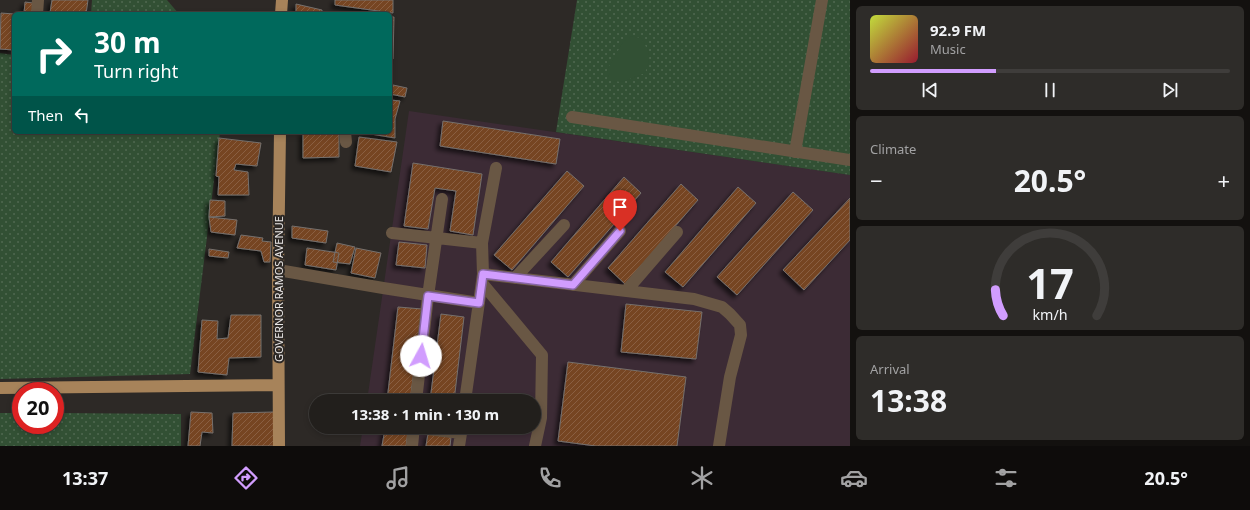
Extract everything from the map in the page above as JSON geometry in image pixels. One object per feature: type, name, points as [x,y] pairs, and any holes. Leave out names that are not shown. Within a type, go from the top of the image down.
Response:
[{"type":"main road","points":[[281,12],[282,0]]},
{"type":"main road","name":"GOVERNOR RAMOS AVENUE","points":[[279,446],[278,270],[280,134]]},
{"type":"main road","points":[[0,388],[278,385]]},
{"type":"street","points":[[37,12],[38,0]]},
{"type":"street","points":[[796,152],[822,0]]},
{"type":"street","points":[[572,117],[850,160]]},
{"type":"street","points":[[466,394],[482,278],[482,243],[496,168]]},
{"type":"street","points":[[417,394],[428,296],[442,199]]},
{"type":"street","points":[[515,278],[564,224]]},
{"type":"street","points":[[573,285],[620,231]]},
{"type":"street","points":[[626,291],[677,232]]},
{"type":"street","points":[[392,233],[482,243]]},
{"type":"street","points":[[278,270],[428,296],[479,303]]},
{"type":"street","points":[[482,278],[515,278],[694,299],[722,307],[740,325],[741,335],[730,377],[719,446]]},
{"type":"street","points":[[482,278],[542,355],[541,418],[535,446]]},
{"type":"street","points":[[412,446],[413,434]]},
{"type":"street","points":[[459,446],[460,434]]},
{"type":"shaded area","points":[[409,111],[850,175],[850,198],[783,270],[804,290],[850,240],[850,446],[677,446],[686,377],[568,362],[558,441],[596,446],[450,446],[428,434],[541,434],[541,394],[455,394],[464,317],[433,394],[411,394],[421,309],[398,307],[388,394],[368,394]],"holes":[[[414,164],[482,174],[473,234],[450,231],[456,191],[435,188],[428,229],[404,226]],[[567,171],[584,186],[511,270],[494,255]],[[624,178],[641,193],[568,277],[551,262]],[[681,184],[698,200],[625,284],[608,268]],[[738,188],[756,203],[683,287],[665,271]]]},
{"type":"shaded area","points":[[362,434],[384,434],[382,446],[360,446]]},
{"type":"shaded area","points":[[408,434],[428,434],[426,446],[406,446]]},
{"type":"green space","points":[[92,0],[167,0],[177,12],[91,12]]},
{"type":"green space","points":[[577,0],[850,0],[850,175],[556,132]]},
{"type":"green space","points":[[630,36],[641,38],[648,51],[649,62],[645,73],[622,82],[613,81],[609,77],[607,70],[623,42]]},
{"type":"green space","points":[[0,53],[12,55],[12,134],[220,134],[190,374],[0,379]]},
{"type":"green space","points":[[0,413],[12,413],[12,434],[64,434],[64,413],[181,414],[181,446],[0,446]]},
{"type":"building","points":[[52,0],[88,0],[86,12],[50,12]]},
{"type":"building","points":[[335,0],[393,0],[393,13],[392,12],[335,5]]},
{"type":"building","points":[[25,2],[33,3],[32,12],[24,12]]},
{"type":"building","points":[[296,4],[322,10],[322,12],[296,12]]},
{"type":"building","points":[[1,13],[12,14],[12,50],[0,49]]},
{"type":"building","points":[[392,17],[394,17],[393,59]]},
{"type":"building","points":[[393,85],[407,88],[405,97],[392,94]]},
{"type":"building","points":[[392,100],[400,101],[395,119],[395,138],[371,134],[392,134]]},
{"type":"building","points":[[443,121],[560,139],[556,164],[440,146]]},
{"type":"building","points":[[303,134],[339,134],[339,157],[303,158]]},
{"type":"building","points":[[359,137],[397,142],[391,172],[355,166]]},
{"type":"building","points":[[219,138],[261,143],[257,166],[236,164],[234,170],[248,172],[249,195],[218,195],[219,177],[216,176]]},
{"type":"building","points":[[413,163],[482,174],[473,235],[450,231],[456,191],[435,188],[428,229],[404,226]]},
{"type":"building","points":[[567,171],[584,186],[512,270],[494,255]]},
{"type":"building","points":[[624,177],[641,193],[568,277],[551,262]]},
{"type":"building","points":[[681,184],[698,200],[625,284],[608,268]]},
{"type":"building","points":[[738,187],[756,203],[683,287],[665,272]]},
{"type":"building","points":[[793,192],[813,210],[737,295],[717,277]]},
{"type":"building","points":[[850,198],[850,240],[804,290],[783,270]]},
{"type":"building","points":[[210,200],[225,201],[225,216],[209,217]]},
{"type":"building","points":[[209,217],[237,220],[235,235],[211,232]]},
{"type":"building","points":[[292,226],[328,231],[326,243],[292,238]]},
{"type":"building","points":[[241,235],[263,238],[262,241],[271,242],[270,262],[264,262],[261,251],[237,248]]},
{"type":"building","points":[[399,242],[427,245],[425,268],[396,265]]},
{"type":"building","points":[[337,243],[355,247],[350,264],[333,262]]},
{"type":"building","points":[[307,248],[339,253],[336,270],[305,265]]},
{"type":"building","points":[[356,248],[381,253],[375,278],[351,273]]},
{"type":"building","points":[[209,249],[229,252],[228,258],[209,256]]},
{"type":"building","points":[[626,304],[702,312],[696,359],[621,352]]},
{"type":"building","points":[[398,307],[422,309],[411,394],[388,394]]},
{"type":"building","points":[[441,314],[464,317],[455,394],[431,394]]},
{"type":"building","points":[[231,315],[261,315],[261,357],[229,358],[227,375],[198,372],[202,320],[218,321],[217,339],[228,338]]},
{"type":"building","points":[[568,362],[686,377],[677,446],[596,446],[558,441]]},
{"type":"building","points":[[191,412],[212,413],[213,433],[202,432],[200,446],[188,446]]},
{"type":"building","points":[[274,412],[274,446],[232,446],[233,413]]},
{"type":"building","points":[[384,434],[408,434],[406,446],[382,446]]},
{"type":"building","points":[[428,434],[451,437],[450,446],[426,446]]},
{"type":"route","points":[[421,356],[428,296],[479,303],[483,274],[573,285],[620,231]]}]
